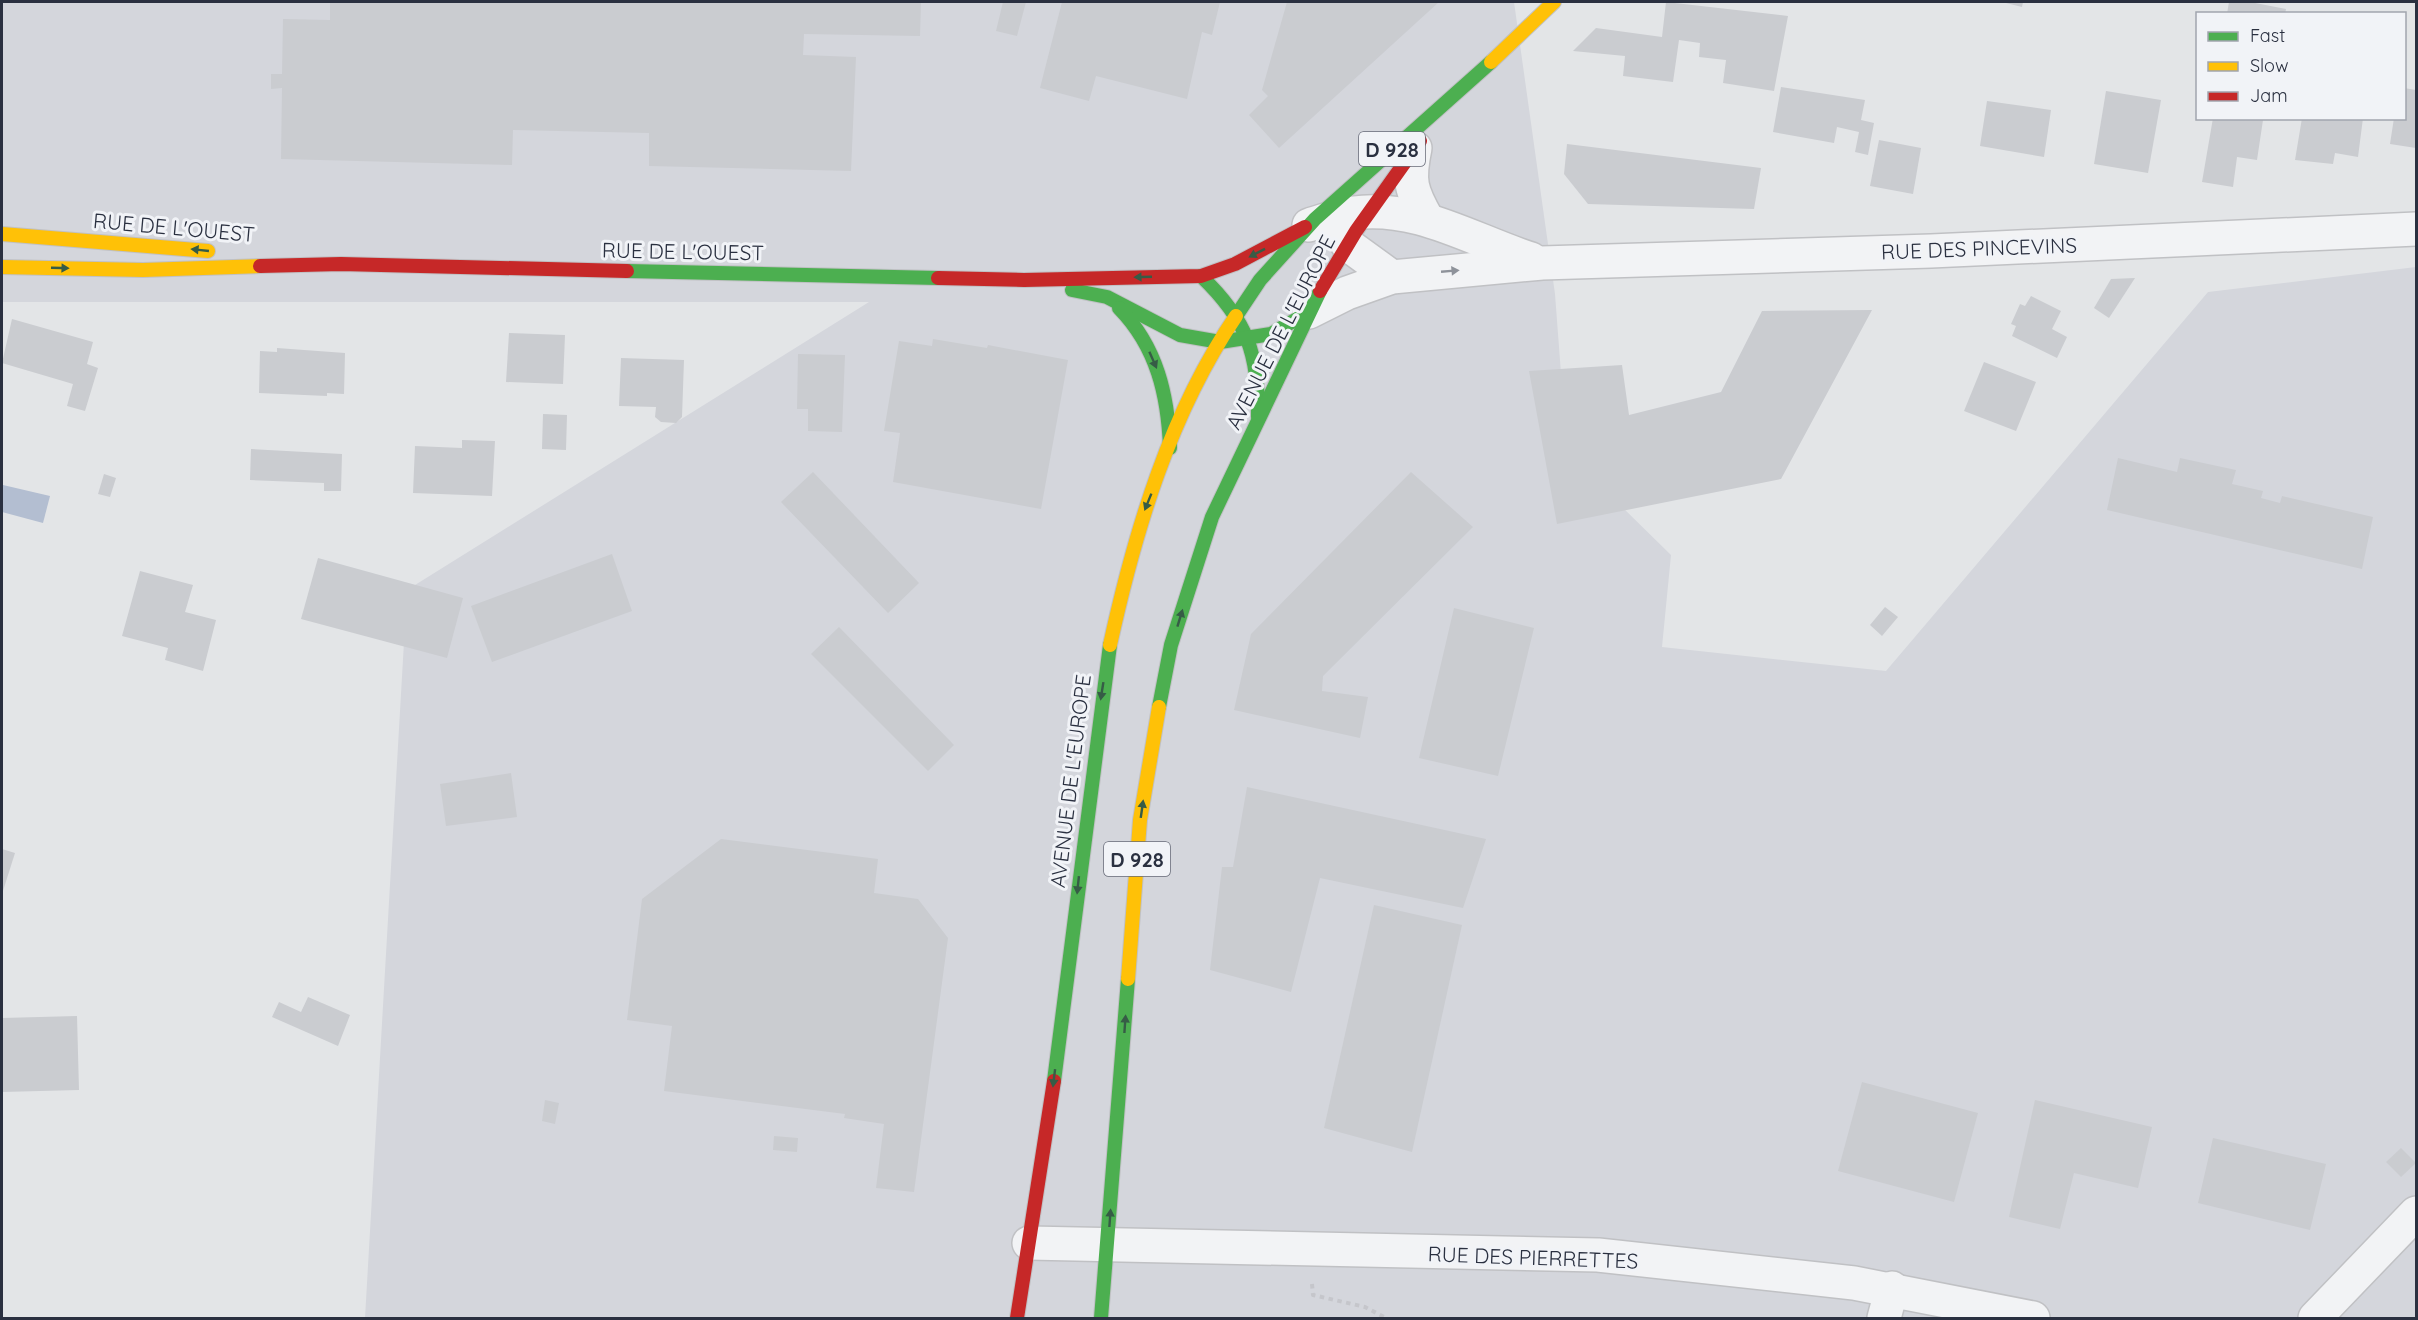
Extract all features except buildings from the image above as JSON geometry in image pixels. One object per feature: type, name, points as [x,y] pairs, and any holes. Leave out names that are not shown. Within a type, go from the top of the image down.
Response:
[{"type":"main road","name":"D 928","points":[[1370,212],[1448,102],[1554,2]]},
{"type":"main road","name":"AVENUE DE L'EUROPE","points":[[1017,1318],[1047,1138],[1107,656],[1122,585],[1142,517],[1208,361],[1267,273],[1333,221],[1448,102]]},
{"type":"main road","name":"AVENUE DE L'EUROPE","points":[[1101,1318],[1134,894],[1151,746],[1171,645],[1212,517],[1309,312],[1333,221]]},
{"type":"main road","points":[[1024,280],[1201,276],[1235,264],[1333,221]]},
{"type":"main road","name":"RUE DE L'OUEST","points":[[2,234],[58,237],[341,264]]},
{"type":"main road","name":"RUE DE L'OUEST","points":[[2,267],[143,270],[341,264],[1024,280]]},
{"type":"main road","points":[[1201,276],[1227,299],[1248,339],[1256,359],[1259,381],[1258,417]]},
{"type":"main road","points":[[1024,280],[1107,297],[1180,335],[1220,342],[1271,334],[1309,312]]},
{"type":"main road","points":[[1107,297],[1141,333],[1153,357],[1167,407],[1170,448]]},
{"type":"street","points":[[1415,148],[1410,179],[1412,190],[1427,219]]},
{"type":"street","points":[[1333,221],[1370,212],[1427,219],[1542,263]]},
{"type":"street","points":[[1333,221],[1392,277]]},
{"type":"street","name":"RUE DES PINCEVINS","points":[[1309,312],[1347,293],[1392,277],[1542,263],[1920,251],[2416,229]]},
{"type":"street","points":[[2315,1318],[2416,1213]]},
{"type":"street","name":"RUE DES PIERRETTES","points":[[1029,1243],[1309,1251],[1598,1255],[1888,1303],[2032,1318]]},
{"type":"path","points":[[1309,1251],[1313,1295],[1365,1307],[1386,1318]]},
{"type":"shaded area","points":[[2,2],[1514,2],[1555,294],[1567,453],[1671,555],[1662,647],[1886,671],[2208,292],[2416,267],[2416,1318],[365,1318],[407,590],[869,302],[2,302]]},
{"type":"water","points":[[3,485],[50,496],[43,523],[2,512]]},
{"type":"traffic: fast","points":[[1236,316],[1260,280],[1315,219],[1491,62]]},
{"type":"traffic: fast","points":[[627,271],[938,278]]},
{"type":"traffic: fast","points":[[1201,276],[1217,292],[1240,323],[1247,339],[1256,375],[1258,417]]},
{"type":"traffic: fast","points":[[1072,290],[1107,297],[1180,335],[1220,342],[1271,334],[1309,312]]},
{"type":"traffic: fast","points":[[1159,707],[1171,645],[1212,517],[1320,291]]},
{"type":"traffic: fast","points":[[1119,308],[1143,339],[1158,373],[1167,409],[1170,448]]},
{"type":"traffic: fast","points":[[1054,1081],[1110,645]]},
{"type":"traffic: fast","points":[[1101,1318],[1128,979]]},
{"type":"traffic: slow","points":[[1491,62],[1554,2]]},
{"type":"traffic: slow","points":[[2,234],[208,251]]},
{"type":"traffic: slow","points":[[2,267],[143,270],[260,266]]},
{"type":"traffic: slow","points":[[1110,645],[1143,516],[1158,474],[1192,392],[1236,316]]},
{"type":"traffic: slow","points":[[1128,979],[1140,820],[1159,707]]},
{"type":"traffic: jam","points":[[1320,291],[1356,231],[1420,141]]},
{"type":"traffic: jam","points":[[938,278],[1024,280],[1201,276],[1235,264],[1305,227]]},
{"type":"traffic: jam","points":[[260,266],[341,264],[627,271]]},
{"type":"traffic: jam","points":[[1017,1318],[1054,1081]]}]
